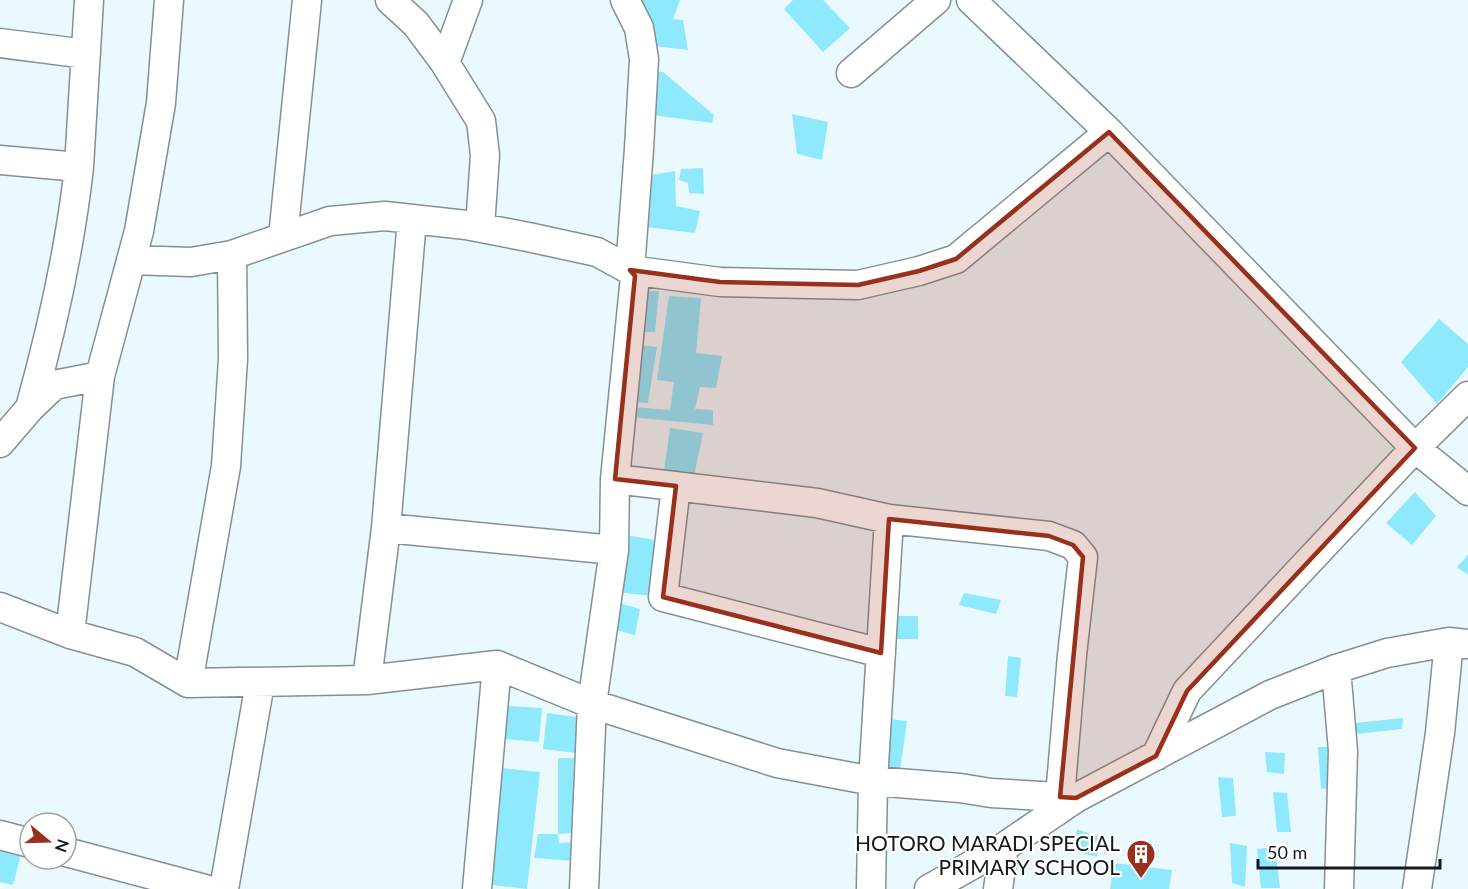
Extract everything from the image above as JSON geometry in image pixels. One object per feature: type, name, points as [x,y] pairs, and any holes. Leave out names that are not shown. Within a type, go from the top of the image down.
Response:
[{"type":"street","points":[[30,408],[66,258],[79,167],[89,0]]},
{"type":"street","points":[[70,634],[100,376],[139,231],[162,103],[169,0]]},
{"type":"street","points":[[283,237],[307,0]]},
{"type":"street","points":[[390,0],[416,24],[445,63],[481,121],[485,155],[480,227]]},
{"type":"street","points":[[445,63],[468,0]]},
{"type":"street","points":[[584,889],[592,704],[614,550],[615,479],[635,276],[630,270],[644,59],[639,28],[625,0]]},
{"type":"street","points":[[851,73],[936,0]]},
{"type":"street","points":[[971,0],[1108,132],[1415,448],[1468,491]]},
{"type":"street","points":[[0,43],[86,54]]},
{"type":"street","points":[[131,260],[191,262],[232,255],[330,221],[386,216],[480,227],[597,252],[630,270],[720,282],[858,285],[919,271],[956,259],[1108,132]]},
{"type":"street","points":[[0,160],[79,167]]},
{"type":"street","points":[[367,680],[386,528],[412,219]]},
{"type":"street","points":[[188,683],[226,466],[233,359],[232,255]]},
{"type":"street","points":[[0,443],[30,408],[54,385],[100,376]]},
{"type":"street","points":[[1156,756],[1187,691],[1415,448],[1468,396]]},
{"type":"street","points":[[615,479],[818,503],[889,519],[1049,536],[1073,545],[1083,557],[1072,655],[1068,797]]},
{"type":"street","points":[[676,486],[663,597],[881,653]]},
{"type":"street","points":[[871,889],[873,781],[889,519]]},
{"type":"street","points":[[386,528],[614,550]]},
{"type":"street","points":[[0,607],[70,634],[135,652],[188,683],[367,680],[497,666],[592,704],[777,763],[873,781],[960,788],[991,793],[1068,797]]},
{"type":"street","points":[[929,889],[1004,848],[1068,797],[1156,756],[1270,695],[1335,669],[1387,653],[1458,643],[1440,733],[1417,889]]},
{"type":"street","points":[[477,889],[497,666]]},
{"type":"street","points":[[1335,669],[1343,751],[1339,889]]},
{"type":"street","points":[[224,889],[260,683]]},
{"type":"street","points":[[0,835],[18,840]]},
{"type":"street","points":[[998,889],[1004,848]]},
{"type":"street","points":[[78,855],[205,889]]},
{"type":"highlighted area","points":[[1109,132],[1415,448],[1187,691],[1156,756],[1076,798],[1060,797],[1083,557],[1073,545],[1049,536],[889,519],[881,653],[663,597],[676,486],[615,479],[635,276],[630,270],[720,282],[858,285],[919,271],[956,259]]},
{"type":"building","points":[[642,0],[680,0],[673,19],[683,20],[688,50],[654,46]]},
{"type":"building","points":[[793,0],[823,0],[850,28],[823,52],[784,9]]},
{"type":"building","points":[[650,71],[663,72],[714,115],[712,123],[653,115]]},
{"type":"building","points":[[792,114],[828,122],[822,160],[797,154]]},
{"type":"building","points":[[703,168],[704,194],[689,193],[688,183],[679,180],[681,169]]},
{"type":"building","points":[[675,171],[676,206],[700,211],[695,233],[647,227],[651,175]]},
{"type":"building","points":[[645,291],[659,291],[655,332],[640,332]]},
{"type":"building","points":[[669,296],[701,298],[696,353],[722,356],[716,388],[700,387],[695,409],[713,410],[713,425],[631,417],[632,407],[670,410],[674,382],[657,380]]},
{"type":"building","points":[[1439,319],[1468,344],[1468,367],[1437,404],[1401,362]]},
{"type":"building","points":[[640,345],[657,347],[648,403],[633,402]]},
{"type":"building","points":[[670,428],[703,433],[694,476],[664,471]]},
{"type":"building","points":[[1415,492],[1436,516],[1412,545],[1386,523]]},
{"type":"building","points":[[620,534],[661,541],[654,596],[614,592]]},
{"type":"building","points":[[1468,555],[1468,575],[1457,567]]},
{"type":"building","points":[[964,593],[1001,600],[996,614],[959,605]]},
{"type":"building","points":[[616,602],[640,609],[635,635],[612,629]]},
{"type":"building","points":[[896,616],[918,616],[918,639],[896,639]]},
{"type":"building","points":[[1008,656],[1021,658],[1017,697],[1005,696]]},
{"type":"building","points":[[508,706],[542,708],[539,742],[504,739]]},
{"type":"building","points":[[547,713],[576,717],[576,753],[543,749]]},
{"type":"building","points":[[1403,718],[1402,729],[1356,734],[1355,723]]},
{"type":"building","points":[[890,719],[907,721],[900,771],[884,768]]},
{"type":"building","points":[[1318,747],[1332,747],[1333,788],[1321,789]]},
{"type":"building","points":[[1265,752],[1285,753],[1284,774],[1267,772]]},
{"type":"building","points":[[558,758],[574,758],[572,833],[558,834]]},
{"type":"building","points":[[501,768],[540,772],[527,889],[492,885]]},
{"type":"building","points":[[1218,777],[1233,778],[1236,816],[1222,817]]},
{"type":"building","points":[[1273,792],[1287,793],[1291,832],[1277,832]]},
{"type":"building","points":[[1077,829],[1101,838],[1097,857],[1073,851]]},
{"type":"building","points":[[538,834],[558,834],[559,843],[578,842],[575,861],[534,858]]},
{"type":"building","points":[[1230,843],[1247,846],[1245,887],[1232,883]]},
{"type":"building","points":[[1275,847],[1280,888],[1261,888],[1257,849]]},
{"type":"building","points":[[0,849],[18,853],[18,866],[13,885],[0,882]]},
{"type":"building","name":"HOTORO MARADI SPECIAL PRIMARY SCHOOL","points":[[1114,863],[1172,870],[1169,889],[1110,889]]},
{"type":"place","name":"HOTORO MARADI SPECIAL PRIMARY SCHOOL","points":[[1141,880]]}]
